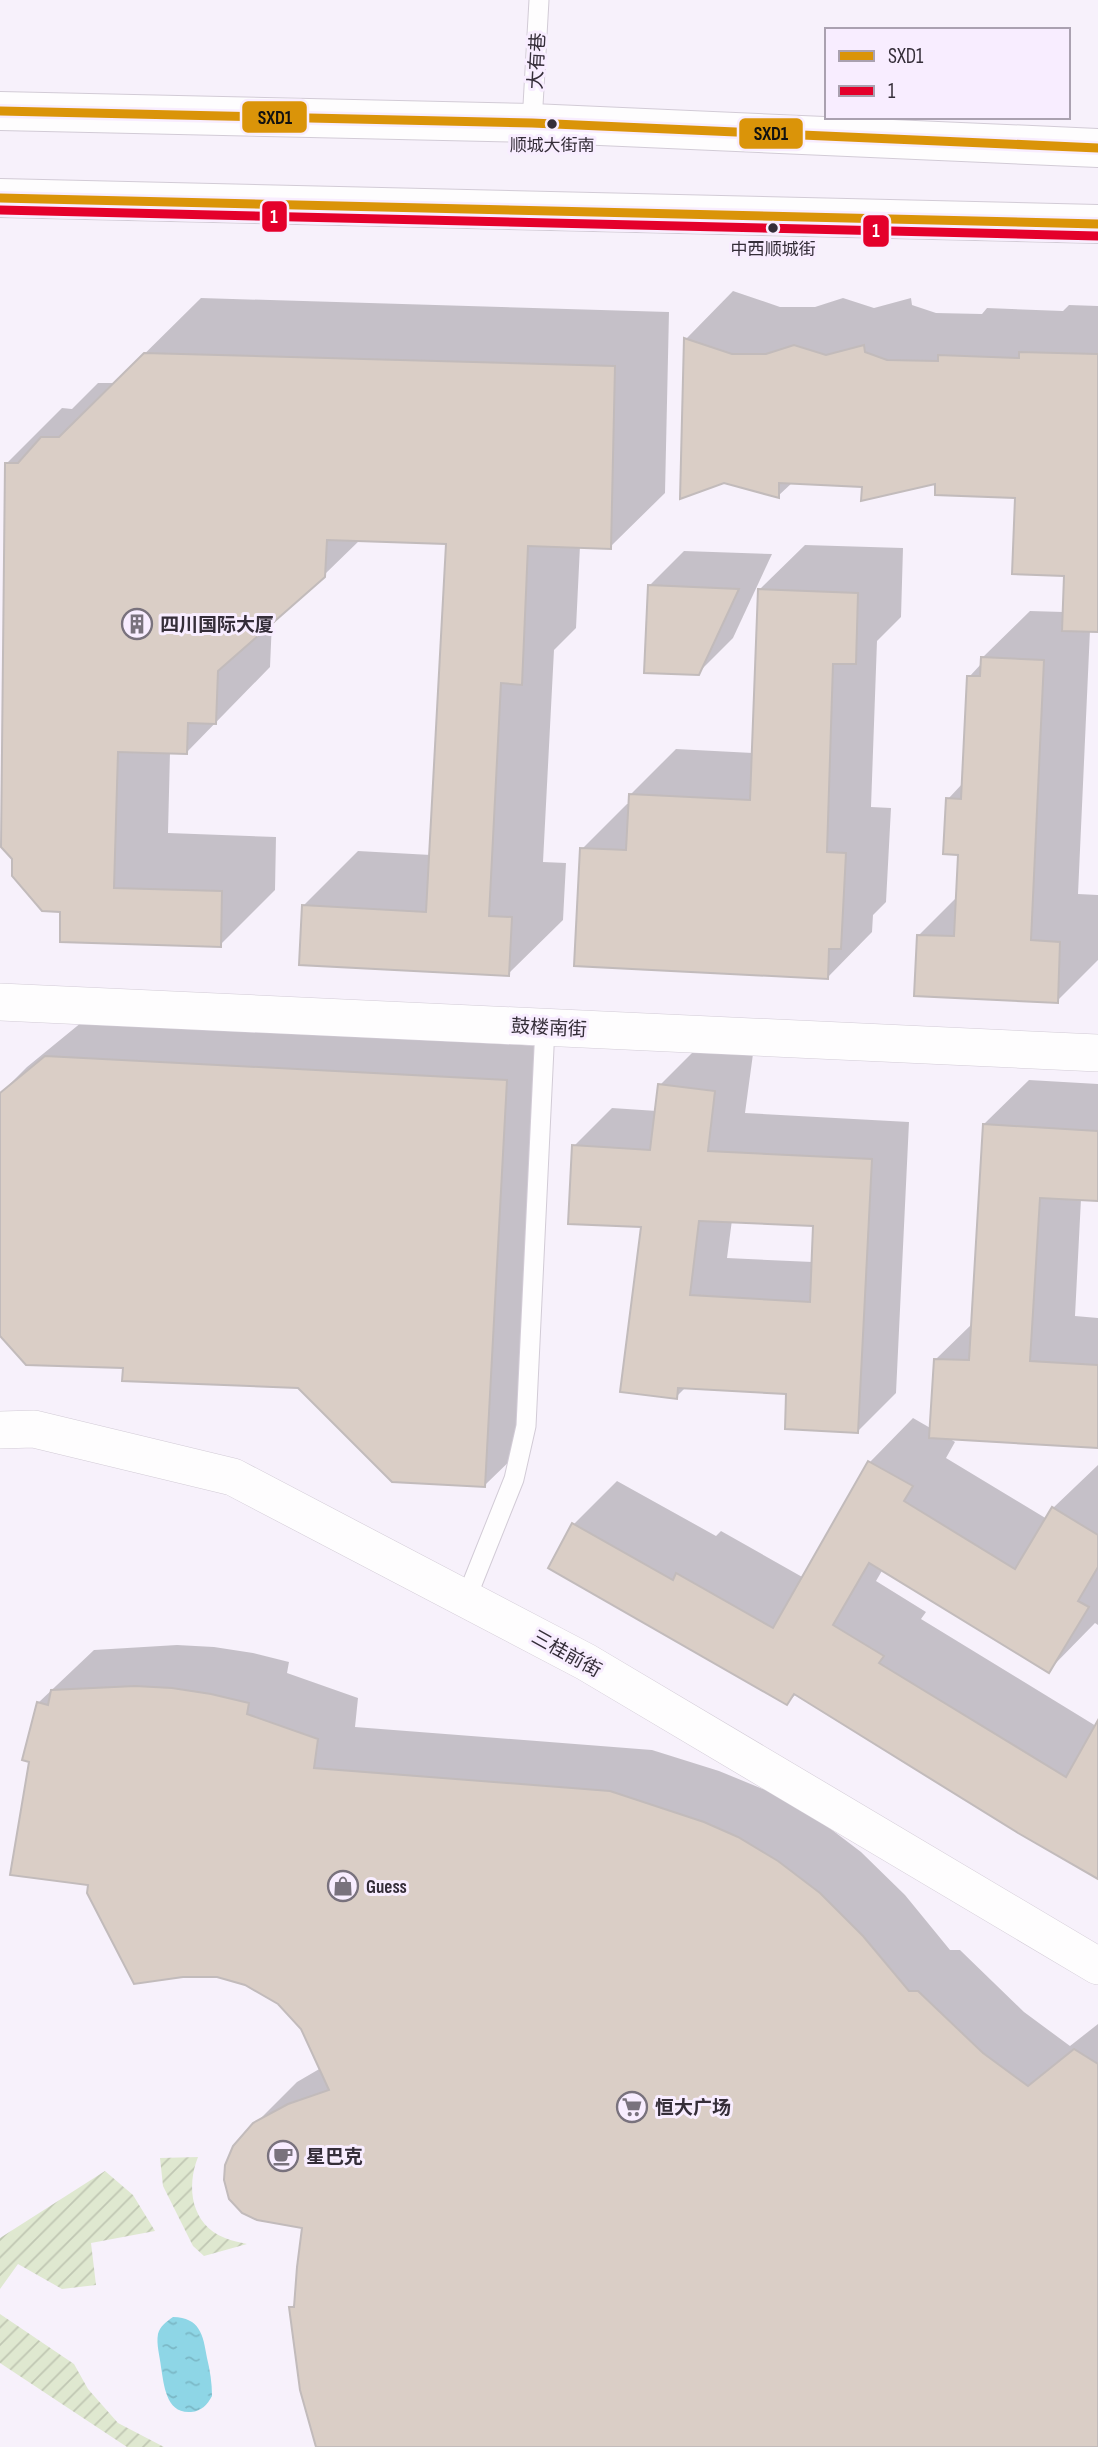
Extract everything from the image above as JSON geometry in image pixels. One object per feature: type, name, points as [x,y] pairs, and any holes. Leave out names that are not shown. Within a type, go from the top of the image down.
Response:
[{"type":"main road","points":[[0,111],[532,123],[1098,148]]},
{"type":"main road","points":[[0,198],[1098,225]]},
{"type":"street","name":"鼓楼南街","points":[[0,1002],[1098,1053]]},
{"type":"street","name":"三桂前街","points":[[0,1430],[34,1429],[233,1477],[586,1662],[1098,1966]]},
{"type":"lane","name":"大有巷","points":[[532,123],[539,0]]},
{"type":"lane","points":[[466,1599],[514,1479],[526,1426],[545,1027]]},
{"type":"green space","points":[[198,2157],[192,2192],[198,2215],[214,2232],[247,2244],[204,2256],[193,2246],[163,2186],[160,2158]]},
{"type":"green space","points":[[105,2171],[133,2195],[155,2231],[91,2243],[96,2285],[62,2289],[18,2264],[0,2289],[0,2238]]},
{"type":"green space","points":[[0,2314],[74,2364],[88,2389],[118,2423],[164,2447],[127,2447],[0,2363]]},
{"type":"water","points":[[173,2317],[189,2320],[199,2329],[211,2377],[212,2396],[204,2407],[191,2412],[176,2408],[165,2390],[158,2338],[162,2326]]},
{"type":"building","points":[[684,338],[732,354],[766,354],[794,345],[826,355],[864,345],[865,352],[887,360],[938,361],[938,355],[1019,358],[1019,352],[1098,354],[1098,632],[1062,631],[1064,576],[1012,574],[1015,498],[935,495],[935,484],[861,501],[862,487],[779,483],[779,498],[724,483],[680,499]]},
{"type":"building","name":"四川国际大厦","points":[[144,353],[615,366],[611,549],[528,546],[522,685],[501,683],[489,916],[512,917],[509,976],[299,965],[302,905],[426,912],[446,544],[327,540],[325,577],[218,671],[216,724],[188,723],[187,754],[118,752],[114,888],[222,891],[221,947],[60,942],[60,912],[42,911],[12,876],[12,859],[1,847],[5,463],[18,463],[41,437],[59,437]]},
{"type":"building","points":[[648,585],[739,589],[699,675],[644,673]]},
{"type":"building","points":[[758,589],[858,593],[856,664],[833,664],[827,852],[846,853],[841,949],[829,949],[828,979],[574,966],[580,848],[626,850],[629,794],[750,800]]},
{"type":"building","points":[[981,657],[1044,660],[1031,940],[1060,942],[1058,1003],[914,996],[917,935],[954,936],[958,855],[943,854],[946,798],[961,799],[967,676],[980,676]]},
{"type":"building","points":[[45,1056],[507,1080],[485,1487],[392,1482],[298,1388],[122,1381],[123,1368],[26,1365],[0,1336],[0,1093]]},
{"type":"building","points":[[658,1084],[715,1091],[708,1151],[872,1159],[858,1433],[785,1429],[786,1394],[678,1388],[677,1399],[620,1392],[641,1227],[568,1224],[572,1145],[650,1150]],"holes":[[[699,1221],[813,1226],[810,1302],[690,1295]]]},
{"type":"building","points":[[983,1124],[1098,1131],[1098,1201],[1040,1198],[1030,1361],[1098,1365],[1098,1448],[929,1438],[934,1359],[969,1360]]},
{"type":"building","points":[[868,1461],[913,1486],[904,1501],[1015,1569],[1052,1507],[1098,1535],[1098,1567],[1078,1601],[1089,1607],[1049,1673],[869,1563],[833,1625],[884,1656],[879,1663],[1066,1777],[1098,1720],[1098,1879],[1018,1833],[794,1694],[787,1705],[548,1568],[572,1523],[673,1580],[676,1573],[773,1628]]},
{"type":"building","name":"恒大广场","points":[[135,1686],[172,1688],[249,1703],[247,1714],[318,1739],[314,1768],[610,1791],[704,1822],[738,1837],[778,1861],[820,1893],[863,1936],[909,1991],[918,1991],[983,2053],[1028,2086],[1074,2049],[1098,2064],[1098,2447],[316,2447],[300,2390],[289,2307],[294,2307],[302,2228],[257,2220],[242,2213],[229,2199],[224,2180],[225,2165],[233,2146],[253,2123],[288,2104],[329,2090],[301,2029],[278,2004],[245,1985],[217,1977],[183,1977],[134,1984],[87,1893],[88,1885],[10,1875],[29,1762],[22,1760],[37,1702],[48,1705],[51,1690]]},
{"type":"transit line","name":"SXD1","points":[[0,111],[532,123],[1098,148]]},
{"type":"transit line","name":"SXD1","points":[[0,198],[1098,224]]},
{"type":"transit line","name":"1","points":[[0,210],[1098,236]]},
{"type":"place","name":"顺城大街南","points":[[552,124]]},
{"type":"place","name":"中西顺城街","points":[[773,228]]},
{"type":"place","name":"四川国际大厦","points":[[137,624]]},
{"type":"place","name":"Guess","points":[[343,1886]]},
{"type":"place","name":"恒大广场","points":[[632,2107]]},
{"type":"place","name":"星巴克","points":[[283,2156]]}]
